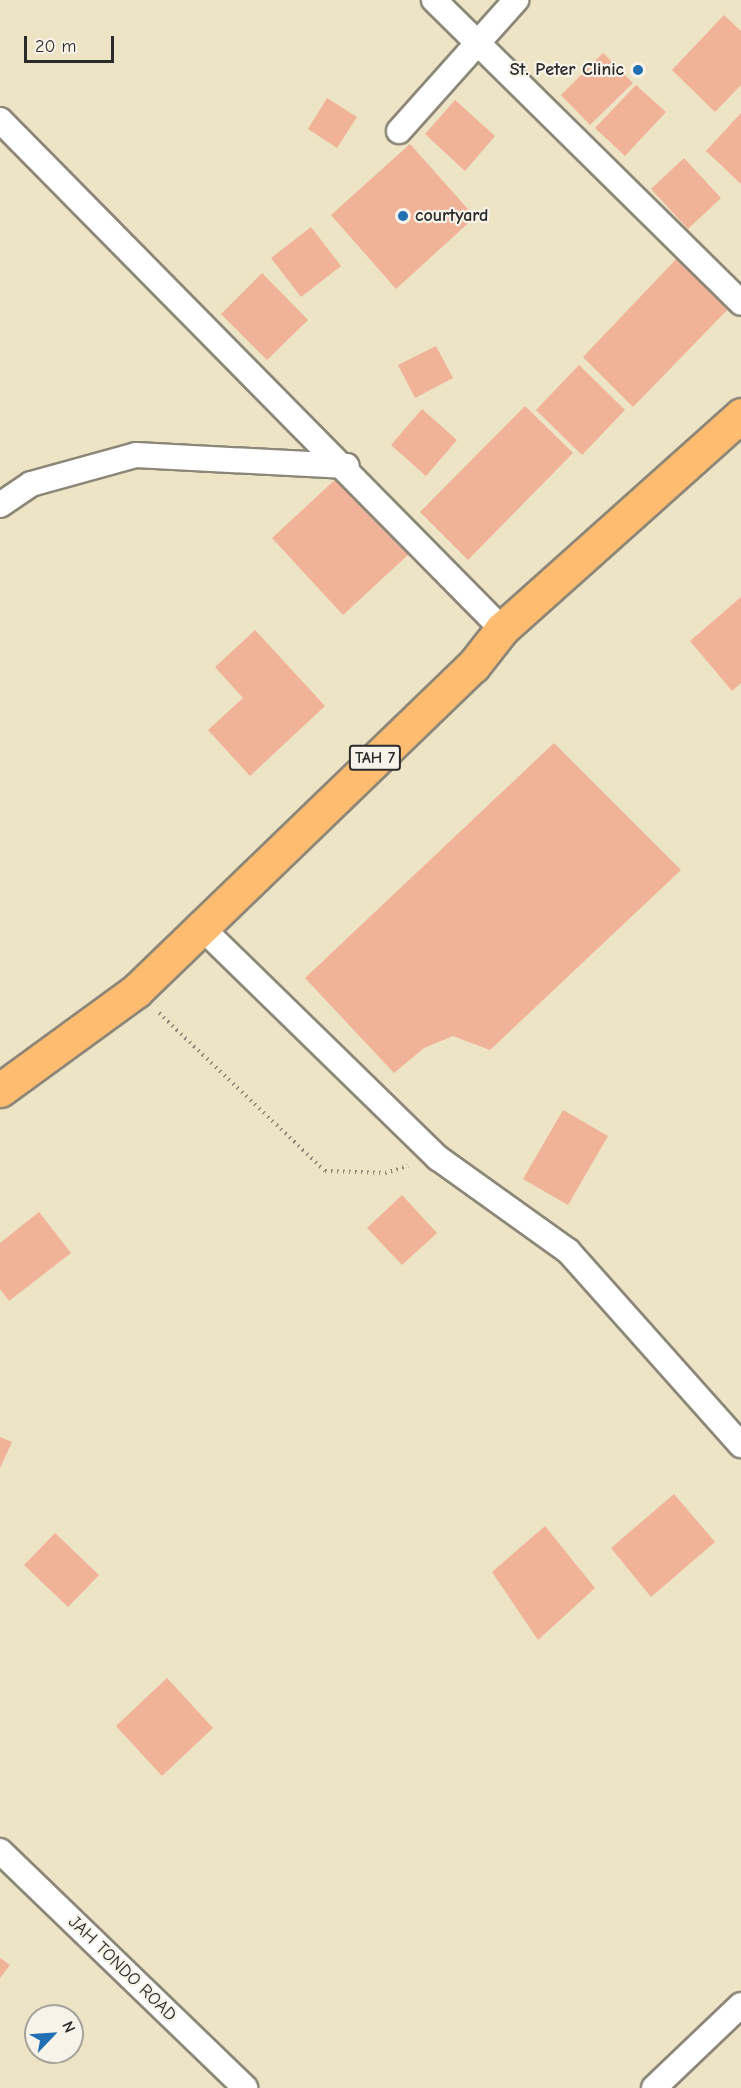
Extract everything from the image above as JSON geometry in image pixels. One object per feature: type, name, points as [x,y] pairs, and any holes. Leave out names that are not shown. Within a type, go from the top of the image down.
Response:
[{"type":"highway","name":"TAH 7","points":[[0,1090],[136,991],[199,924],[473,666],[502,629],[741,415]]},
{"type":"street","points":[[434,0],[741,303]]},
{"type":"street","points":[[399,131],[516,0]]},
{"type":"street","points":[[0,120],[347,466],[502,629]]},
{"type":"street","points":[[0,505],[31,484],[136,455],[347,466]]},
{"type":"street","points":[[199,924],[438,1158],[568,1251],[741,1445]]},
{"type":"street","name":"JAH TONDO ROAD","points":[[0,1851],[245,2088]]},
{"type":"street","points":[[654,2088],[741,2006]]},
{"type":"path","points":[[136,991],[325,1171],[385,1173],[438,1158]]},
{"type":"building","points":[[724,15],[741,31],[741,85],[715,112],[672,70]]},
{"type":"building","points":[[603,53],[633,83],[590,125],[561,95]]},
{"type":"building","name":"St. Peter Clinic","points":[[636,85],[666,112],[625,156],[595,128]]},
{"type":"building","points":[[327,98],[357,117],[337,148],[308,129]]},
{"type":"building","points":[[455,100],[495,136],[465,171],[425,134]]},
{"type":"building","points":[[741,113],[741,184],[706,151]]},
{"type":"building","name":"courtyard","points":[[410,144],[475,217],[396,289],[331,215]]},
{"type":"building","points":[[684,158],[721,198],[688,229],[651,189]]},
{"type":"building","points":[[311,227],[341,266],[301,297],[271,258]]},
{"type":"building","points":[[682,253],[734,303],[633,407],[583,357]]},
{"type":"building","points":[[262,273],[308,320],[267,360],[221,314]]},
{"type":"building","points":[[436,346],[453,378],[415,398],[398,365]]},
{"type":"building","points":[[579,365],[625,410],[582,455],[536,410]]},
{"type":"building","points":[[525,406],[573,453],[468,560],[420,512]]},
{"type":"building","points":[[422,409],[457,440],[426,476],[391,445]]},
{"type":"building","points":[[339,476],[410,553],[343,615],[272,538]]},
{"type":"building","points":[[741,597],[741,683],[732,691],[690,641]]},
{"type":"building","points":[[255,630],[325,706],[250,776],[208,730],[243,698],[215,667]]},
{"type":"building","points":[[554,743],[681,870],[490,1050],[453,1036],[424,1048],[394,1073],[305,978]]},
{"type":"building","points":[[563,1110],[608,1136],[568,1205],[523,1179]]},
{"type":"building","points":[[402,1195],[437,1233],[402,1265],[367,1228]]},
{"type":"building","points":[[39,1212],[71,1253],[9,1301],[0,1289],[0,1243]]},
{"type":"building","points":[[0,1437],[12,1442],[0,1468]]},
{"type":"building","points":[[674,1494],[715,1542],[651,1597],[611,1548]]},
{"type":"building","points":[[545,1526],[595,1588],[538,1640],[492,1572]]},
{"type":"building","points":[[55,1533],[99,1575],[68,1607],[24,1565]]},
{"type":"building","points":[[167,1678],[213,1728],[162,1776],[116,1726]]},
{"type":"building","points":[[0,1958],[10,1965],[0,1978]]},
{"type":"place","name":"St. Peter Clinic","points":[[638,70]]},
{"type":"place","name":"courtyard","points":[[403,216]]}]
